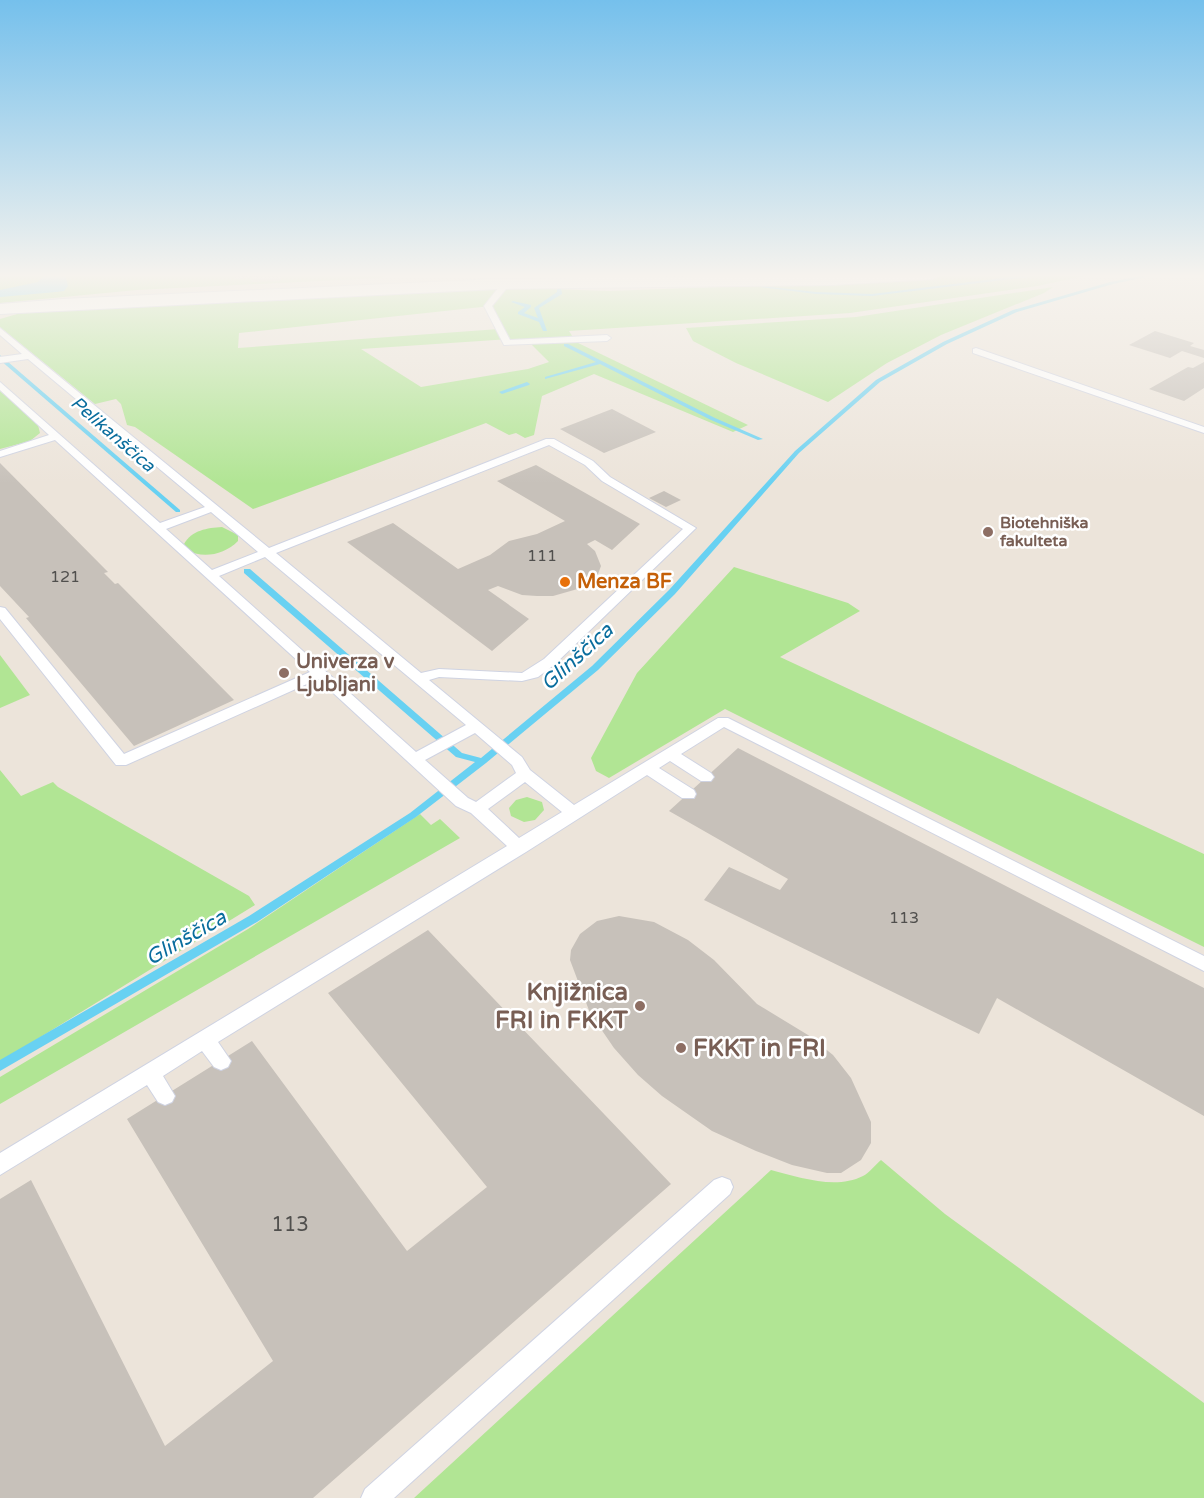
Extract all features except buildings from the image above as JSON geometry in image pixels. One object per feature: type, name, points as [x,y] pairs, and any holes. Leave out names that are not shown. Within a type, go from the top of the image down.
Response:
[{"type":"lane","points":[[15,344],[419,678],[517,761],[525,774],[574,814]]},
{"type":"lane","points":[[976,351],[1204,430]]},
{"type":"lane","points":[[0,360],[29,356]]},
{"type":"lane","points":[[0,385],[382,732],[462,802],[477,809],[520,848]]},
{"type":"lane","points":[[0,454],[56,436]]},
{"type":"lane","points":[[210,575],[550,441],[589,463],[606,479],[690,528],[549,662],[533,674],[522,677],[439,673],[419,678]]},
{"type":"lane","points":[[158,528],[212,508]]},
{"type":"lane","points":[[0,611],[121,761],[318,674]]},
{"type":"lane","points":[[0,1165],[520,848],[723,721],[1204,964]]},
{"type":"lane","points":[[414,760],[476,726]]},
{"type":"lane","points":[[670,754],[706,777]]},
{"type":"lane","points":[[648,768],[688,794]]},
{"type":"lane","points":[[477,809],[525,774]]},
{"type":"lane","points":[[205,1040],[221,1061]]},
{"type":"lane","points":[[151,1074],[165,1096]]},
{"type":"lane","points":[[374,1498],[722,1187]]},
{"type":"green space","points":[[21,344],[238,344],[238,348],[294,344],[437,344],[361,349],[421,387],[528,369],[549,362],[531,344],[580,344],[748,425],[733,432],[594,374],[542,396],[534,435],[525,438],[516,433],[509,435],[486,423],[253,509],[135,427],[127,425],[121,404],[116,399],[95,404]]},
{"type":"green space","points":[[699,344],[924,344],[887,363],[828,402],[736,363]]},
{"type":"green space","points":[[0,391],[38,425],[40,433],[30,441],[0,449]]},
{"type":"green space","points":[[222,527],[238,535],[238,541],[226,550],[206,555],[186,550],[184,544],[191,536],[205,529]]},
{"type":"green space","points":[[734,567],[848,603],[860,611],[780,657],[1204,854],[1204,947],[725,709],[609,778],[596,771],[591,758],[637,673]]},
{"type":"green space","points":[[0,655],[30,695],[0,708]]},
{"type":"green space","points":[[0,770],[21,796],[53,782],[58,787],[249,896],[255,905],[0,1062]]},
{"type":"green space","points":[[527,797],[542,802],[544,810],[535,820],[524,822],[511,816],[509,808],[516,800]]},
{"type":"green space","points":[[420,814],[431,825],[440,819],[460,838],[0,1104],[0,1077],[248,929]]},
{"type":"green space","points":[[881,1160],[945,1214],[1204,1403],[1204,1498],[414,1498],[771,1170],[805,1179],[841,1182],[863,1176]]},
{"type":"waterway","name":"Glinščica","points":[[483,761],[595,668],[672,592],[797,452],[878,381],[943,344]]},
{"type":"waterway","points":[[566,345],[713,419],[760,439]]},
{"type":"waterway","name":"Pelikanščica","points":[[0,357],[178,511]]},
{"type":"waterway","points":[[547,378],[599,363]]},
{"type":"waterway","points":[[502,392],[527,384]]},
{"type":"waterway","name":"Pelikanščica","points":[[247,571],[459,755],[483,761]]},
{"type":"waterway","name":"Glinščica","points":[[0,1066],[253,919],[413,815],[483,761]]},
{"type":"place","name":"Biotehniška fakulteta","points":[[988,532]]},
{"type":"place","name":"Menza BF","points":[[565,582]]},
{"type":"place","name":"Univerza v Ljubljani","points":[[284,673]]},
{"type":"place","name":"Knjižnica FRI in FKKT","points":[[640,1006]]},
{"type":"place","name":"FKKT in FRI","points":[[681,1048]]}]
